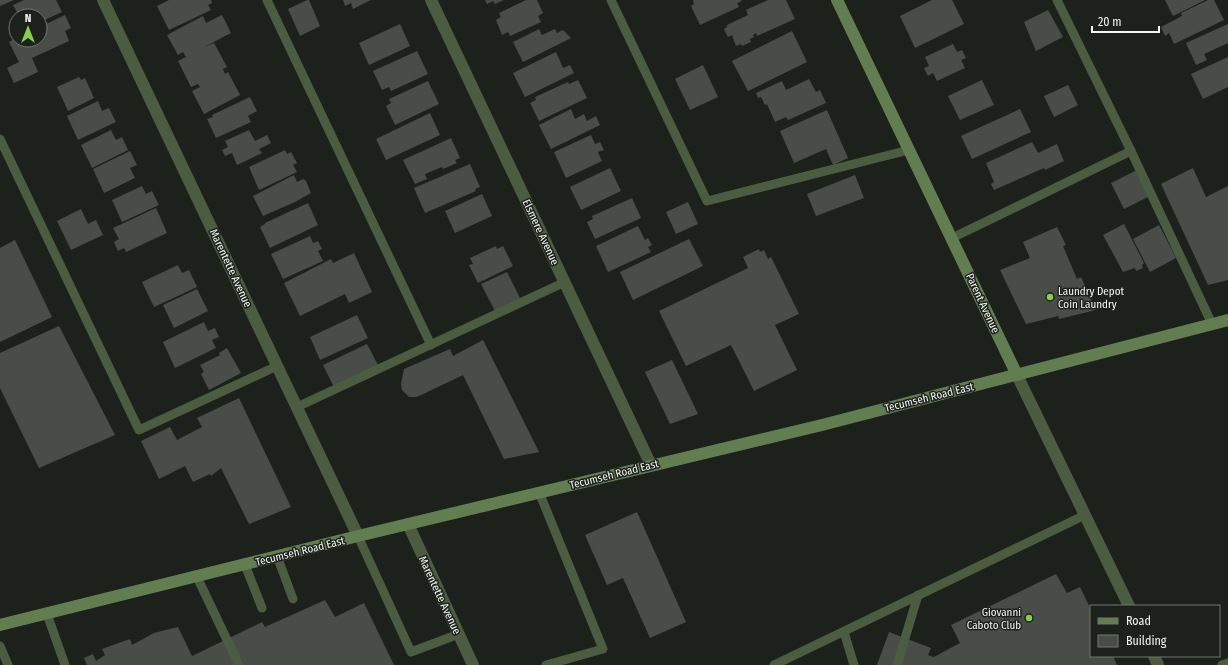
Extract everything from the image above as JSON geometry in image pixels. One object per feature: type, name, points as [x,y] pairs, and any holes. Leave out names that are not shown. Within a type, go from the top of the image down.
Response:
[{"type":"main road","name":"Parent Avenue","points":[[837,0],[1017,375]]},
{"type":"main road","name":"Tecumseh Road East","points":[[0,625],[358,536],[822,425],[1228,320]]},
{"type":"street","name":"Marentette Avenue","points":[[103,0],[358,536]]},
{"type":"street","name":"Elsmere Avenue","points":[[431,0],[651,465]]},
{"type":"street","name":"Parent Avenue","points":[[1017,375],[1129,605]]},
{"type":"street","name":"Marentette Avenue","points":[[408,524],[473,665]]},
{"type":"lane","points":[[267,0],[431,345]]},
{"type":"lane","points":[[611,0],[708,201],[909,150]]},
{"type":"lane","points":[[1057,0],[1131,151],[1212,324]]},
{"type":"lane","points":[[0,139],[139,430],[277,366]]},
{"type":"lane","points":[[952,238],[1131,151]]},
{"type":"lane","points":[[297,407],[565,282]]},
{"type":"lane","points":[[539,492],[604,649],[546,665]]},
{"type":"lane","points":[[774,665],[1085,515]]},
{"type":"lane","points":[[358,536],[411,652],[459,634]]},
{"type":"lane","points":[[277,556],[293,599]]},
{"type":"lane","points":[[245,565],[262,608]]},
{"type":"lane","points":[[197,576],[239,665]]},
{"type":"lane","points":[[897,665],[918,596]]},
{"type":"lane","points":[[47,614],[64,665]]},
{"type":"lane","points":[[844,632],[854,665]]},
{"type":"lane","points":[[0,646],[8,665]]},
{"type":"lane","points":[[1222,665],[1228,663]]},
{"type":"building","points":[[0,0],[14,0],[0,6]]},
{"type":"building","points":[[24,0],[56,0],[62,12],[48,18],[48,8],[15,8],[13,5]]},
{"type":"building","points":[[169,0],[211,0],[212,3],[208,5],[211,10],[169,30],[157,6]]},
{"type":"building","points":[[309,0],[320,26],[300,36],[288,9]]},
{"type":"building","points":[[343,0],[371,0],[353,9],[351,3],[345,6]]},
{"type":"building","points":[[485,0],[504,0],[495,4],[493,1],[487,4]]},
{"type":"building","points":[[526,0],[537,0],[543,13],[538,16],[541,22],[510,36],[508,32],[502,35],[496,20],[501,17],[499,13]]},
{"type":"building","points":[[694,0],[742,1],[737,3],[739,7],[700,25],[691,6],[694,4]]},
{"type":"building","points":[[768,0],[786,0],[795,19],[757,36],[756,33],[753,35],[754,37],[750,39],[751,42],[742,46],[741,44],[736,46],[732,35],[728,37],[724,29],[727,25],[748,15],[746,10]]},
{"type":"building","points":[[932,0],[952,0],[964,24],[915,48],[900,16]]},
{"type":"building","points":[[1165,0],[1205,0],[1173,16]]},
{"type":"building","points":[[1208,0],[1214,0],[1224,20],[1174,44],[1169,33],[1165,36],[1161,27],[1182,16],[1181,13]]},
{"type":"building","points":[[1048,10],[1063,37],[1036,51],[1024,22]]},
{"type":"building","points":[[65,15],[71,28],[65,31],[69,41],[32,58],[38,72],[14,83],[7,68],[19,62],[12,48],[48,48],[48,23]]},
{"type":"building","points":[[222,15],[231,33],[204,47],[214,43],[227,67],[223,69],[225,74],[228,72],[240,95],[204,114],[192,91],[200,87],[198,84],[191,87],[178,61],[186,57],[183,52],[178,55],[167,35],[203,16],[206,23]]},
{"type":"building","points":[[400,24],[410,46],[369,65],[359,43]]},
{"type":"building","points":[[1228,24],[1228,43],[1204,54],[1207,60],[1196,65],[1186,43]]},
{"type":"building","points":[[539,29],[542,35],[555,29],[557,33],[563,30],[571,38],[523,62],[513,42]]},
{"type":"building","points":[[792,31],[807,62],[748,91],[732,61]]},
{"type":"building","points":[[953,44],[957,52],[962,50],[966,58],[961,60],[965,68],[937,81],[933,73],[928,76],[924,68],[929,66],[925,57]]},
{"type":"building","points":[[417,51],[428,74],[391,91],[389,87],[382,90],[373,71]]},
{"type":"building","points":[[556,52],[563,68],[570,65],[574,73],[525,97],[513,73]]},
{"type":"building","points":[[1228,57],[1228,87],[1203,99],[1191,74]]},
{"type":"building","points":[[703,65],[718,97],[690,110],[675,79]]},
{"type":"building","points":[[79,77],[81,80],[85,78],[94,98],[68,111],[57,87]]},
{"type":"building","points":[[809,79],[816,92],[820,90],[826,103],[788,120],[786,117],[775,122],[767,104],[765,105],[761,97],[758,98],[756,93],[782,81],[786,90]]},
{"type":"building","points":[[578,80],[587,98],[539,121],[530,103],[536,100],[535,97],[568,82],[569,84]]},
{"type":"building","points":[[982,80],[994,105],[960,120],[948,96]]},
{"type":"building","points":[[428,81],[439,104],[395,125],[386,106],[391,103],[389,99]]},
{"type":"building","points":[[1068,85],[1078,105],[1054,117],[1044,96]]},
{"type":"building","points":[[250,97],[257,111],[248,116],[251,122],[216,138],[207,119],[213,117],[212,115]]},
{"type":"building","points":[[98,101],[102,111],[109,108],[116,122],[78,140],[67,116]]},
{"type":"building","points":[[571,109],[575,119],[584,114],[587,121],[596,116],[600,125],[551,149],[539,125]]},
{"type":"building","points":[[1020,109],[1031,132],[972,159],[961,136]]},
{"type":"building","points":[[827,110],[848,158],[833,165],[826,149],[794,163],[780,131]]},
{"type":"building","points":[[430,113],[440,135],[386,160],[376,139]]},
{"type":"building","points":[[111,130],[116,140],[122,137],[128,150],[92,168],[81,145]]},
{"type":"building","points":[[249,130],[255,141],[267,135],[271,143],[259,149],[262,153],[237,165],[232,153],[225,156],[222,150],[228,147],[225,141]]},
{"type":"building","points":[[591,135],[595,144],[600,142],[604,150],[598,152],[602,161],[566,178],[554,152]]},
{"type":"building","points":[[451,138],[460,158],[455,160],[457,163],[425,174],[427,179],[415,184],[403,160]]},
{"type":"building","points":[[1032,142],[1038,153],[1057,144],[1064,161],[994,190],[991,184],[994,182],[986,163]]},
{"type":"building","points":[[285,150],[287,154],[291,152],[297,163],[293,165],[297,172],[259,190],[249,167]]},
{"type":"building","points":[[130,151],[137,165],[130,168],[135,178],[104,193],[93,169]]},
{"type":"building","points":[[470,164],[480,187],[475,189],[476,191],[425,213],[414,188]]},
{"type":"building","points":[[610,168],[621,191],[581,210],[570,187]]},
{"type":"building","points":[[1193,168],[1206,197],[1228,186],[1228,280],[1208,285],[1161,184]]},
{"type":"building","points":[[1137,170],[1150,196],[1124,209],[1111,183]]},
{"type":"building","points":[[294,175],[297,182],[303,179],[306,181],[311,193],[295,202],[263,216],[253,196]]},
{"type":"building","points":[[855,175],[864,198],[816,216],[807,194]]},
{"type":"building","points":[[142,186],[146,194],[152,191],[159,205],[122,222],[112,200]]},
{"type":"building","points":[[482,194],[492,216],[455,233],[445,211]]},
{"type":"building","points":[[632,198],[641,218],[595,239],[587,222],[593,219],[592,216]]},
{"type":"building","points":[[688,202],[698,224],[676,234],[666,212]]},
{"type":"building","points":[[308,203],[318,225],[270,248],[260,227],[265,223]]},
{"type":"building","points":[[156,208],[167,233],[126,252],[124,248],[118,251],[114,242],[119,239],[113,228]]},
{"type":"building","points":[[81,209],[88,224],[96,220],[103,235],[71,250],[57,221]]},
{"type":"building","points":[[1124,224],[1144,263],[1142,265],[1143,268],[1136,271],[1135,268],[1123,272],[1103,235]]},
{"type":"building","points":[[1159,225],[1176,258],[1150,272],[1133,239]]},
{"type":"building","points":[[638,226],[645,240],[648,238],[652,245],[648,247],[651,252],[608,272],[596,246]]},
{"type":"building","points":[[1057,227],[1066,245],[1063,246],[1077,279],[1081,277],[1096,310],[1059,319],[1058,316],[1026,324],[1000,270],[1030,258],[1023,242]]},
{"type":"building","points":[[310,236],[313,243],[318,241],[322,249],[318,251],[323,261],[283,279],[271,254]]},
{"type":"building","points":[[689,239],[703,266],[633,300],[620,272]]},
{"type":"building","points":[[15,240],[52,317],[0,342],[0,248]]},
{"type":"building","points":[[496,246],[497,249],[503,246],[513,266],[478,283],[469,265],[473,264],[470,258]]},
{"type":"building","points":[[759,249],[760,252],[764,250],[768,259],[771,257],[799,314],[775,325],[797,370],[754,391],[731,345],[686,366],[659,311],[748,268],[743,257]]},
{"type":"building","points":[[354,253],[372,292],[349,303],[345,294],[300,316],[284,283],[331,259],[333,263]]},
{"type":"building","points":[[178,265],[182,273],[189,270],[197,287],[154,307],[142,282]]},
{"type":"building","points":[[507,272],[520,298],[495,311],[481,284]]},
{"type":"building","points":[[197,289],[208,311],[174,328],[163,305]]},
{"type":"building","points":[[357,315],[368,338],[320,360],[310,337]]},
{"type":"building","points":[[204,322],[208,331],[215,328],[219,337],[212,340],[216,348],[175,368],[163,342]]},
{"type":"building","points":[[59,326],[115,435],[39,468],[0,388],[0,353]]},
{"type":"building","points":[[483,340],[539,452],[504,459],[463,375],[417,397],[409,397],[402,390],[401,384],[404,369],[450,349],[453,356]]},
{"type":"building","points":[[367,344],[378,365],[334,387],[323,365]]},
{"type":"building","points":[[227,348],[241,373],[209,390],[201,374],[204,372],[200,365],[220,355],[219,353]]},
{"type":"building","points":[[672,360],[698,414],[670,424],[645,372]]},
{"type":"building","points":[[239,398],[291,507],[249,524],[221,468],[211,476],[210,474],[193,482],[185,466],[159,479],[141,441],[170,427],[177,440],[202,427],[197,418]]},
{"type":"building","points":[[637,512],[686,622],[650,638],[623,578],[607,585],[585,535]]},
{"type":"building","name":"Giovanni Caboto Club","points":[[1056,574],[1067,593],[1080,587],[1090,608],[1090,657],[1113,657],[1117,665],[877,665],[889,632],[931,648],[928,655],[934,657],[960,643],[951,625]]},
{"type":"building","points":[[325,600],[335,617],[364,603],[394,665],[87,665],[84,658],[93,654],[96,661],[105,655],[102,649],[130,639],[132,645],[154,633],[178,627],[192,656],[262,622],[265,627]]},
{"type":"place","name":"Laundry Depot Coin Laundry","points":[[1050,297]]},
{"type":"place","name":"Giovanni Caboto Club","points":[[1029,618]]}]
